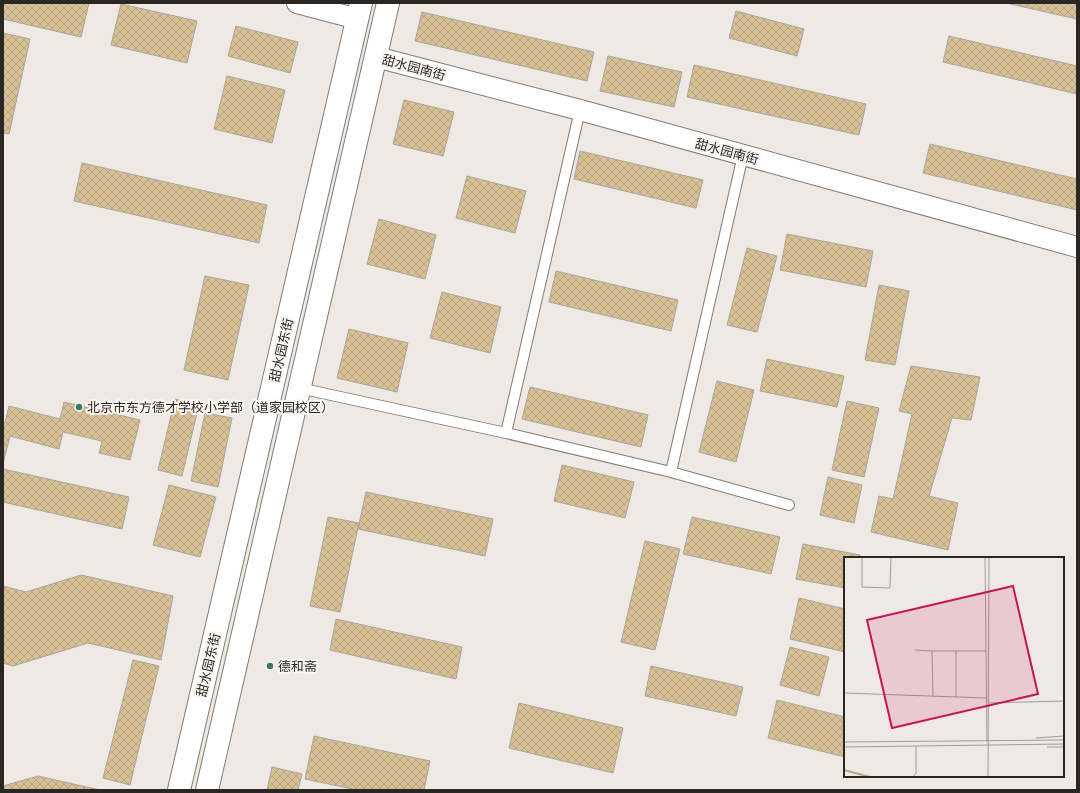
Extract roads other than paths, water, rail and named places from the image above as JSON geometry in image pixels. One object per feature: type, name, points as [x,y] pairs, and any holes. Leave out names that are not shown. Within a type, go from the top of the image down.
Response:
[{"type":"street","points":[[297,3],[360,11]]},
{"type":"street","name":"甜水园东街","points":[[207,790],[388,3]]},
{"type":"street","name":"甜水园东街","points":[[179,790],[360,11]]},
{"type":"street","name":"甜水园南街","points":[[376,57],[580,110],[1077,247]]},
{"type":"lane","points":[[506,434],[580,110]]},
{"type":"lane","points":[[672,472],[742,155]]},
{"type":"lane","points":[[299,388],[672,472],[790,505]]},
{"type":"place","name":"北京市东方德才学校小学部（道家园校区）","points":[[79,407]]},
{"type":"place","name":"德和斋","points":[[270,666]]}]
